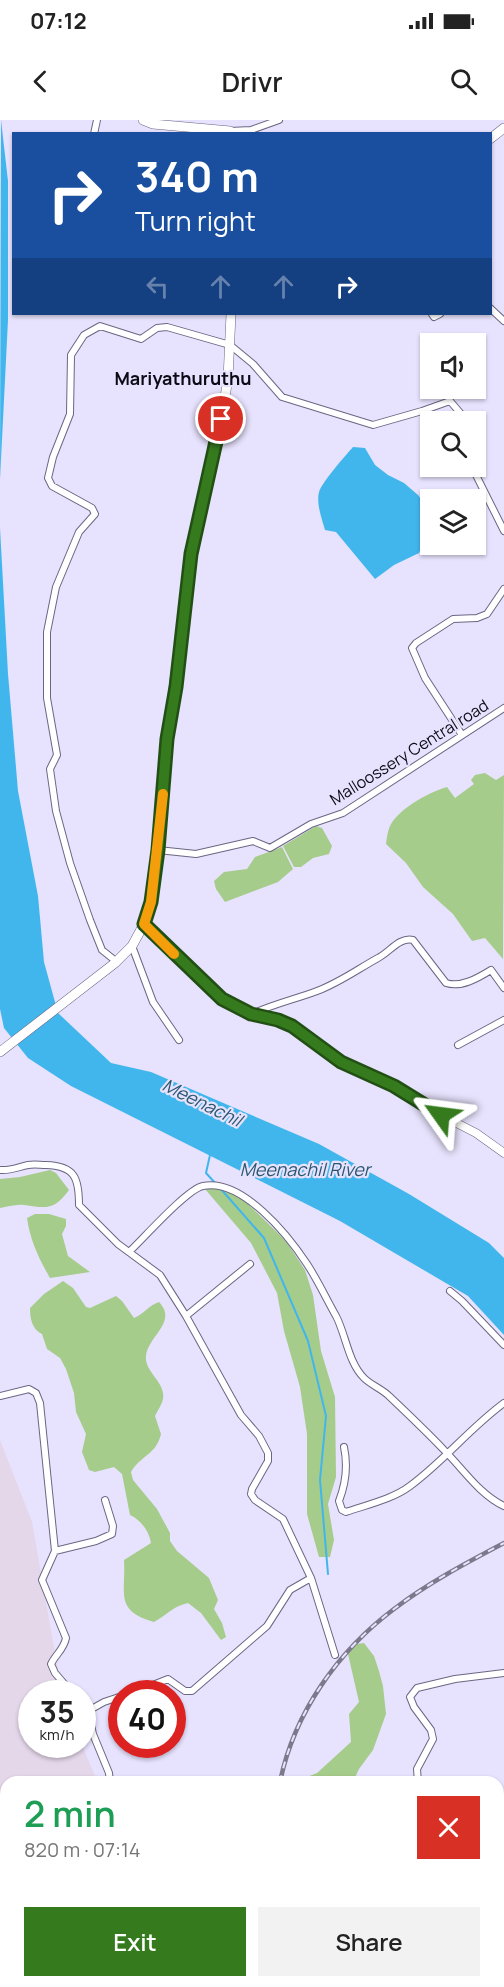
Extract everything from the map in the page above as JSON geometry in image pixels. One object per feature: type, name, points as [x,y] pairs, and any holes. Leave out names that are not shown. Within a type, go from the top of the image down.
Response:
[{"type":"main road","points":[[143,120],[153,124],[230,132],[230,120]]},
{"type":"main road","points":[[492,138],[504,128]]},
{"type":"main road","points":[[2,1051],[116,962],[132,946],[144,924],[151,902],[158,850],[167,739],[176,687],[191,554],[218,437],[228,379],[231,315]]},
{"type":"street","points":[[230,132],[251,130],[279,120]]},
{"type":"street","points":[[492,310],[504,321]]},
{"type":"street","points":[[116,962],[102,950],[70,863],[56,811],[50,769],[57,755],[47,698],[47,632],[56,587],[79,532],[95,514],[92,508],[52,486],[48,478],[53,457],[70,414],[71,356],[84,335],[100,327],[141,339],[157,328],[167,327],[230,345],[254,364],[282,397],[373,425],[420,412]]},
{"type":"street","points":[[422,411],[450,401],[459,411]]},
{"type":"street","points":[[477,477],[504,531]]},
{"type":"street","points":[[462,735],[425,678],[412,648],[453,619],[477,618],[487,614],[504,589]]},
{"type":"street","name":"Malloossery Central road","points":[[158,850],[196,854],[253,841],[270,848],[311,824],[343,813],[504,708]]},
{"type":"street","points":[[144,924],[222,999],[251,1014],[278,1020],[292,1026],[341,1062],[394,1086],[476,1133],[504,1153]]},
{"type":"street","points":[[251,1014],[334,983],[385,955],[402,940],[407,939],[413,940],[446,983],[450,985],[468,982],[491,970],[504,988]]},
{"type":"street","points":[[132,946],[153,1002],[179,1040]]},
{"type":"street","points":[[458,1045],[504,1020]]},
{"type":"street","points":[[0,1170],[31,1165],[62,1166],[69,1170],[76,1177],[79,1205],[129,1252],[160,1275],[186,1316],[241,1415],[259,1436],[268,1453],[268,1461],[251,1494],[255,1500],[283,1519],[311,1578],[335,1655]]},
{"type":"street","points":[[129,1252],[179,1203],[200,1186],[220,1186],[238,1193],[257,1206],[309,1266],[364,1378],[381,1389],[478,1486],[504,1506]]},
{"type":"street","points":[[186,1316],[250,1264]]},
{"type":"street","points":[[450,1291],[504,1345]]},
{"type":"street","points":[[0,1396],[29,1389],[36,1393],[40,1403],[55,1551],[42,1580],[66,1638],[64,1647],[51,1664],[61,1680]]},
{"type":"street","points":[[344,1447],[347,1462],[344,1487],[339,1501],[342,1510],[346,1512],[408,1487],[448,1454],[480,1421],[504,1403]]},
{"type":"street","points":[[55,1551],[96,1541],[112,1534],[113,1526],[105,1500]]},
{"type":"street","points":[[186,1691],[192,1691],[267,1626],[290,1590],[311,1578]]},
{"type":"street","points":[[418,1776],[417,1770],[433,1739],[431,1730],[414,1707],[410,1697],[417,1688],[454,1679],[504,1673]]},
{"type":"street","points":[[96,1741],[110,1776]]},
{"type":"shaded area","points":[[0,1440],[32,1522],[60,1680],[18,1680],[18,1758],[87,1758],[95,1776],[0,1776]]},
{"type":"green space","points":[[485,773],[496,780],[504,775],[503,959],[485,938],[472,941],[453,914],[423,887],[406,863],[386,844],[391,823],[410,805],[447,787],[455,798],[474,784],[471,780],[475,775]]},
{"type":"green space","points":[[316,826],[322,828],[332,846],[329,854],[313,858],[301,867],[294,867],[283,846]]},
{"type":"green space","points":[[282,847],[293,869],[278,882],[225,902],[216,889],[214,881],[224,872],[247,869],[255,857]]},
{"type":"green space","points":[[50,1170],[56,1173],[69,1190],[58,1202],[44,1207],[15,1205],[0,1208],[0,1179]]},
{"type":"green space","points":[[220,1187],[246,1202],[286,1241],[305,1270],[313,1295],[321,1351],[335,1397],[336,1477],[328,1504],[334,1540],[330,1557],[319,1557],[307,1514],[307,1434],[300,1387],[284,1331],[277,1293],[251,1243],[205,1189]]},
{"type":"green space","points":[[35,1214],[49,1214],[66,1219],[66,1226],[62,1234],[68,1256],[90,1272],[50,1278],[42,1264],[28,1226],[27,1218]]},
{"type":"green space","points":[[63,1281],[73,1288],[86,1307],[90,1308],[116,1296],[134,1318],[159,1302],[164,1309],[164,1323],[146,1356],[148,1367],[163,1393],[155,1416],[161,1434],[156,1446],[131,1472],[133,1480],[157,1509],[170,1533],[170,1541],[177,1551],[209,1578],[218,1600],[214,1609],[222,1623],[226,1637],[221,1640],[201,1613],[188,1603],[174,1608],[154,1622],[141,1618],[127,1606],[124,1591],[124,1560],[151,1543],[150,1539],[141,1523],[130,1515],[122,1474],[114,1467],[95,1472],[89,1470],[82,1452],[86,1434],[76,1412],[74,1393],[66,1369],[60,1358],[47,1349],[42,1334],[31,1320],[30,1308],[44,1294]]},
{"type":"green space","points":[[364,1643],[374,1656],[383,1686],[386,1714],[373,1750],[356,1776],[310,1776],[317,1773],[351,1742],[349,1714],[359,1702],[348,1654],[357,1644]]},
{"type":"water","points":[[1,120],[8,181],[8,320],[0,479]]},
{"type":"water","points":[[353,447],[365,448],[375,465],[404,483],[418,495],[420,498],[419,553],[394,565],[375,579],[336,532],[325,530],[318,497],[321,488]]},
{"type":"water","name":"Meenachil River","points":[[0,528],[8,674],[18,791],[38,896],[44,962],[58,1013],[111,1063],[151,1072],[319,1144],[409,1194],[489,1243],[504,1258],[504,1335],[468,1296],[340,1221],[71,1086],[28,1058],[4,1028],[0,1009]]},
{"type":"waterway","points":[[210,1155],[206,1173],[216,1184]]},
{"type":"waterway","points":[[220,1188],[264,1238],[308,1341],[326,1416],[320,1480],[328,1574]]},
{"type":"railway","points":[[282,1776],[287,1756],[307,1708],[321,1685],[355,1644],[394,1609],[420,1591],[504,1543]]},
{"type":"slow traffic","points":[[163,794],[151,902],[144,924],[174,954]]},
{"type":"district","name":"Mariyathuruthu","points":[[183,379]]},
{"type":"route","points":[[221,419],[191,554],[176,687],[167,739],[158,850],[151,902],[144,924],[222,999],[251,1014],[278,1020],[292,1026],[341,1062],[394,1086],[441,1115]]},
{"type":"water label","name":"Meenachil","points":[[202,1103]]}]
